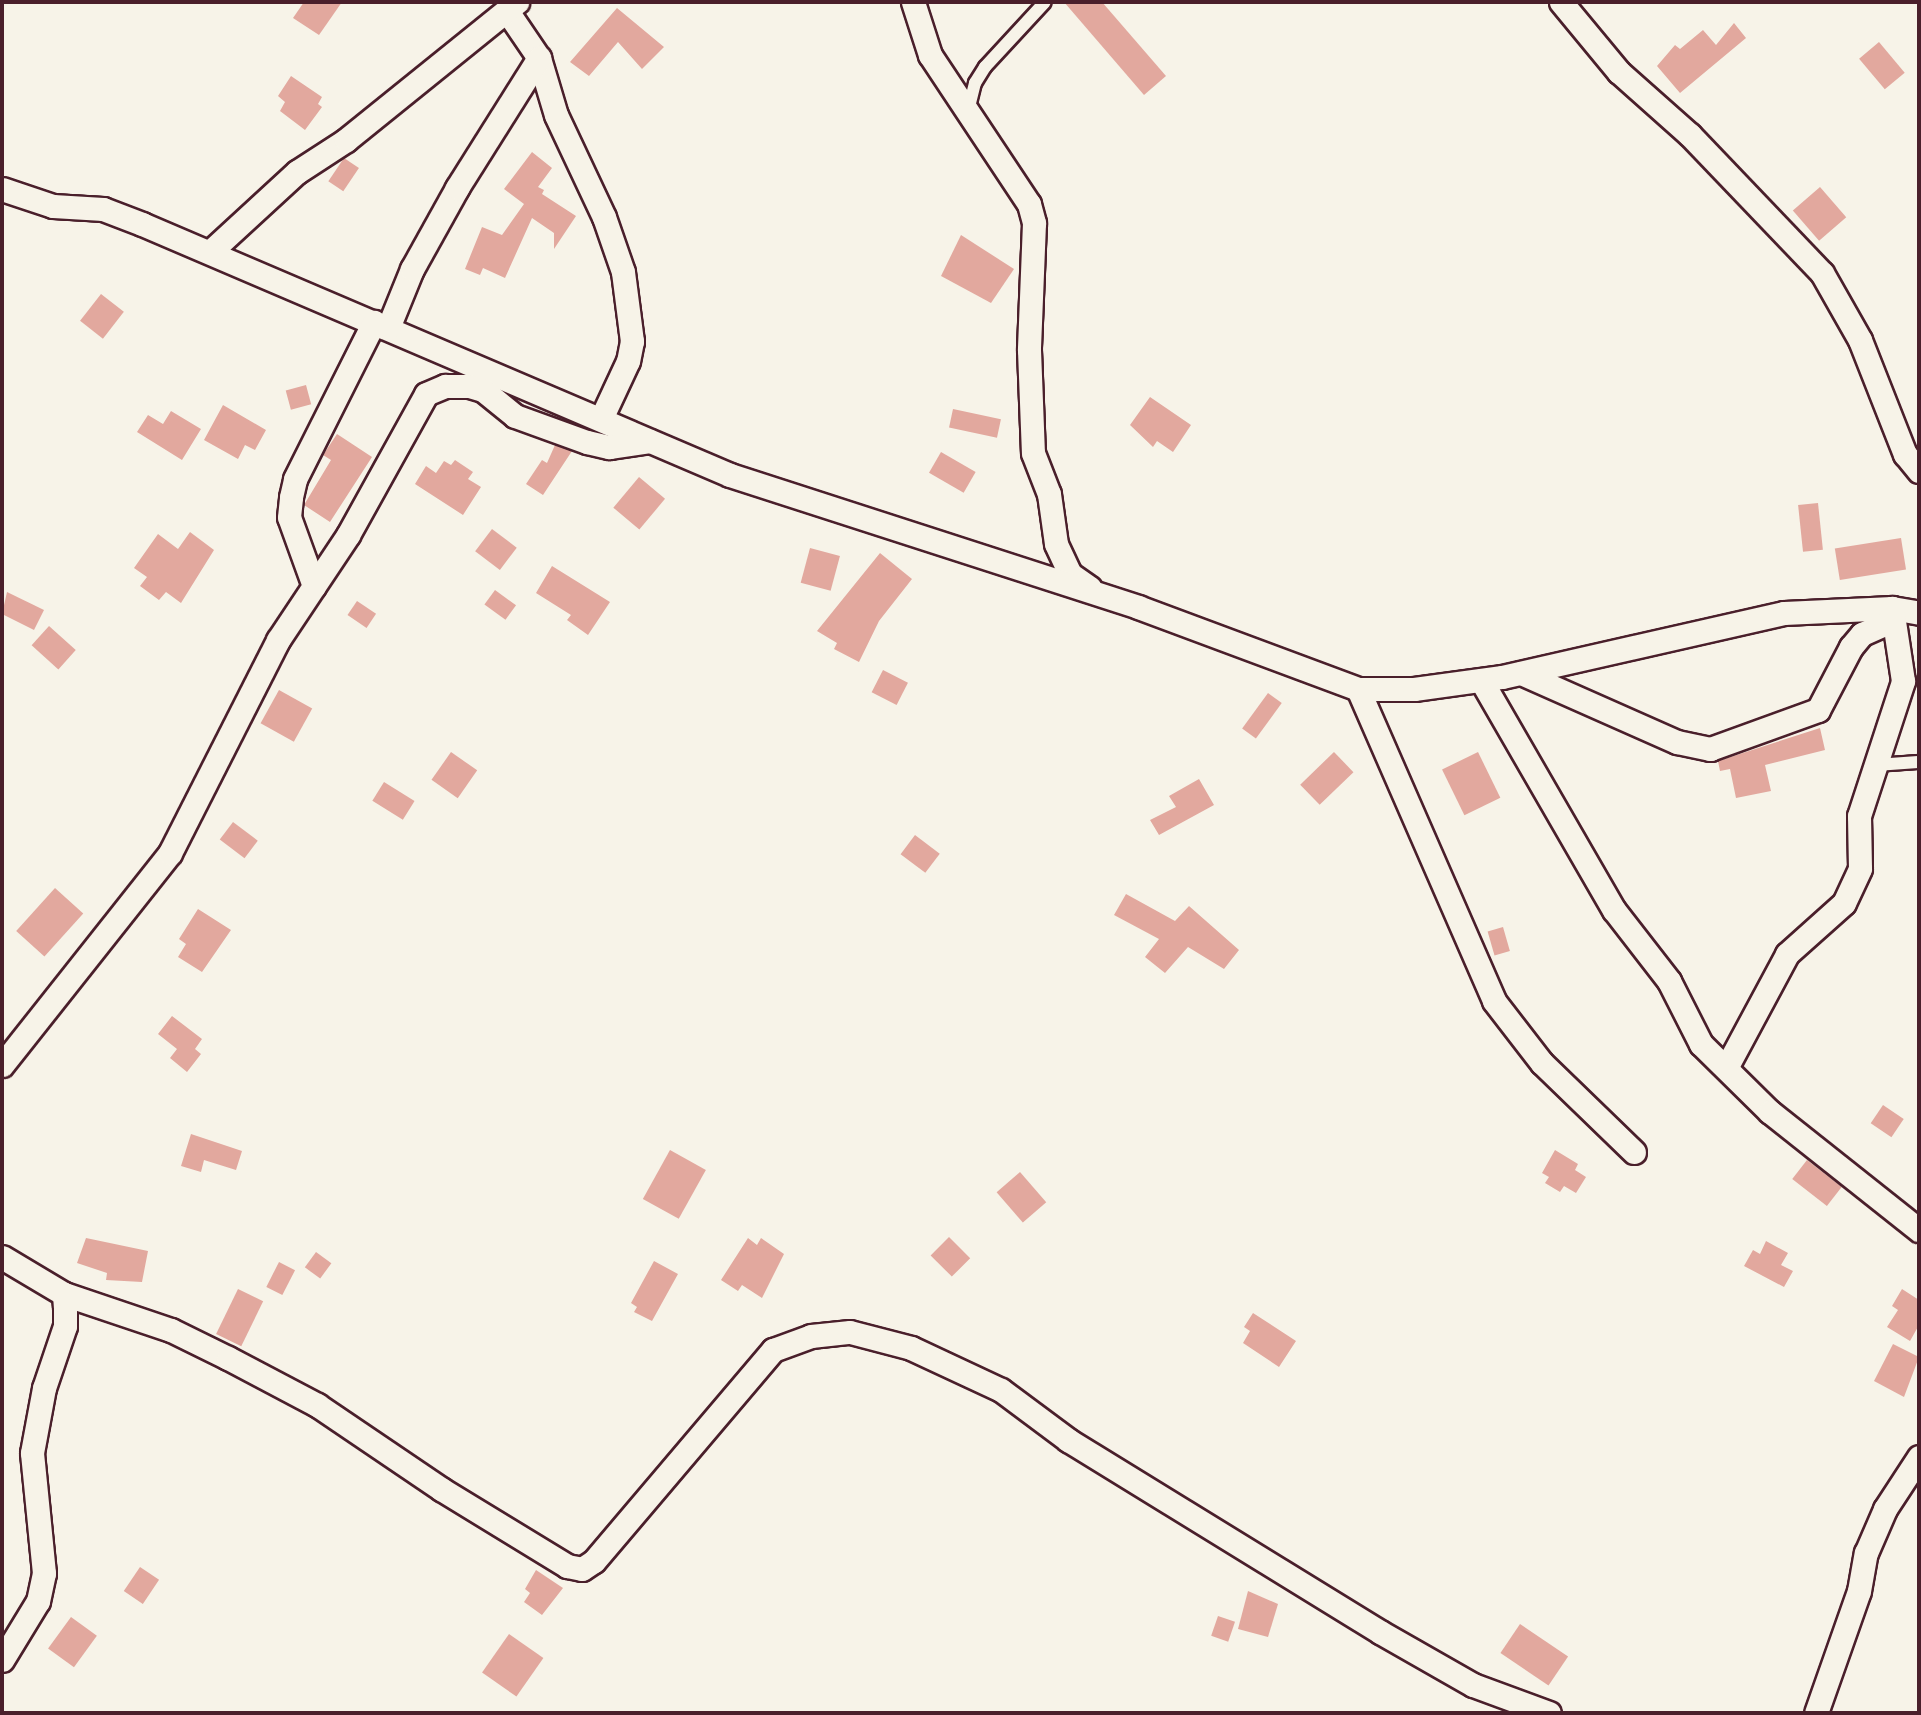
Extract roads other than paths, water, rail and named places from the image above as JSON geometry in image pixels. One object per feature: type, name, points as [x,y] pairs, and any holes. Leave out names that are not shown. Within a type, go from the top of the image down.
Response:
[{"type":"street","points":[[913,2],[930,55],[1029,204],[1034,223],[1029,351],[1034,395],[1033,453],[1049,494],[1056,544],[1070,573],[1098,594]]},
{"type":"street","points":[[1561,2],[1619,72],[1690,135],[1822,273],[1860,340],[1905,454],[1919,471]]},
{"type":"street","points":[[211,251],[297,172],[346,140],[503,9],[539,58],[556,115],[604,217],[623,272],[632,341],[628,361],[601,419]]},
{"type":"street","points":[[314,586],[289,517],[295,479],[457,188],[539,58]]},
{"type":"street","points":[[2,189],[53,206],[103,209],[211,251],[730,475],[1098,594],[1358,689],[1415,689],[1521,673],[1784,613],[1919,612]]},
{"type":"street","points":[[2,1065],[170,853],[246,699],[348,535],[426,394],[445,386],[469,386],[483,390],[515,416],[587,442],[609,447],[650,441]]},
{"type":"street","points":[[1521,673],[1677,742],[1710,749],[1818,710],[1857,640],[1893,614]]},
{"type":"street","points":[[1726,1068],[1787,954],[1844,903],[1860,869],[1859,816],[1903,681],[1893,614]]},
{"type":"street","points":[[1481,680],[1614,910],[1669,981],[1701,1044],[1770,1112],[1919,1230]]},
{"type":"street","points":[[1358,689],[1494,1000],[1542,1063],[1634,1152]]},
{"type":"street","points":[[2,1257],[64,1294],[171,1330],[228,1357],[317,1405],[441,1489],[567,1566],[582,1569],[594,1560],[773,1350],[811,1336],[850,1332],[911,1348],[1001,1390],[1068,1440],[1380,1632],[1473,1685],[1549,1713]]},
{"type":"street","points":[[2,1660],[38,1601],[44,1573],[32,1453],[44,1388],[65,1326],[64,1294]]},
{"type":"street","points":[[1816,1713],[1859,1591],[1866,1553],[1885,1509],[1919,1457]]},
{"type":"lane","points":[[968,112],[975,83],[985,67],[1045,2]]},
{"type":"lane","points":[[1875,765],[1919,762]]}]
